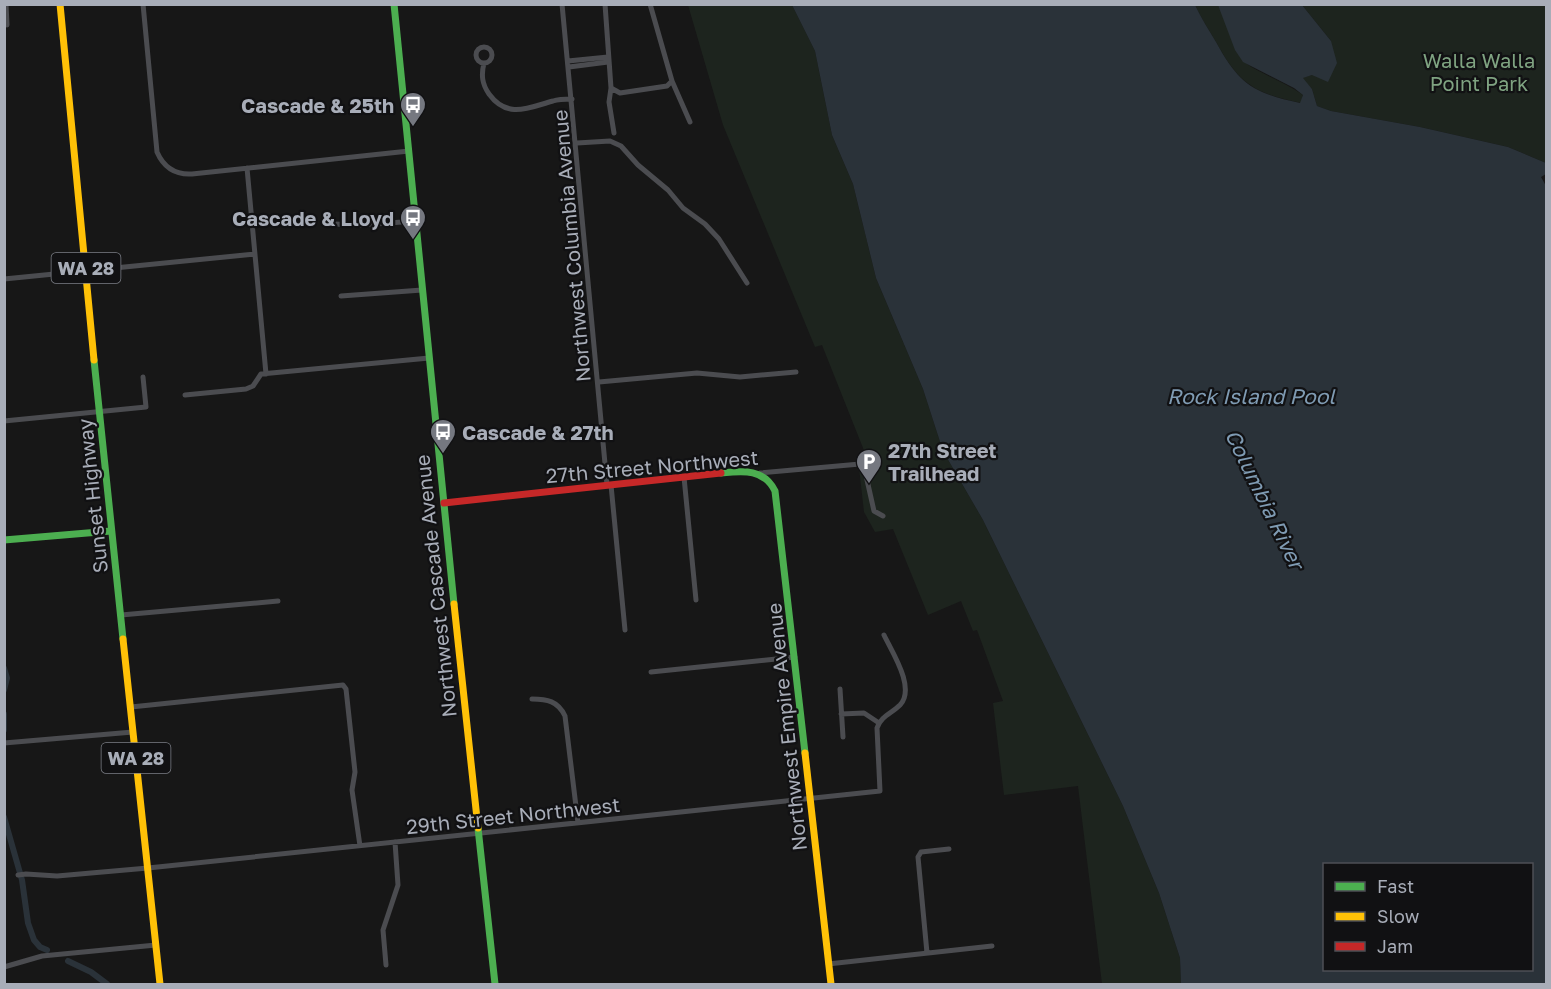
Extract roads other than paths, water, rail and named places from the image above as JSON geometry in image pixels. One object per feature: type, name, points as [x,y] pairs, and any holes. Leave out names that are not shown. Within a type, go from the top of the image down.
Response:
[{"type":"main road","name":"Sunset Highway","points":[[60,4],[111,531],[160,984]]},
{"type":"main road","name":"Northwest Cascade Avenue","points":[[394,4],[495,984]]},
{"type":"main road","name":"27th Street Northwest","points":[[444,503],[739,471],[760,473]]},
{"type":"main road","name":"Northwest Empire Avenue","points":[[760,473],[771,483],[777,500],[831,984]]},
{"type":"main road","points":[[4,540],[111,531]]},
{"type":"street","points":[[6,4],[7,25]]},
{"type":"street","points":[[143,4],[156,144],[160,159],[168,169],[185,175],[409,151]]},
{"type":"street","name":"Northwest Columbia Avenue","points":[[562,4],[625,630]]},
{"type":"street","points":[[605,4],[611,88],[609,102],[614,133]]},
{"type":"street","points":[[650,4],[672,81],[690,122]]},
{"type":"street","points":[[569,64],[608,59]]},
{"type":"street","points":[[484,63],[482,77],[485,87],[491,97],[507,108],[531,109],[555,100],[572,99]]},
{"type":"street","points":[[611,88],[620,93],[667,86],[672,81]]},
{"type":"street","points":[[577,143],[610,141],[621,147],[638,165],[668,190],[683,208],[705,224],[719,239],[747,283]]},
{"type":"street","points":[[247,168],[266,374]]},
{"type":"street","points":[[334,224],[361,225],[416,221]]},
{"type":"street","points":[[4,279],[255,254]]},
{"type":"street","points":[[341,296],[422,290]]},
{"type":"street","points":[[185,395],[246,389],[253,386],[261,374],[429,358]]},
{"type":"street","points":[[599,382],[697,373],[740,377],[796,372]]},
{"type":"street","points":[[4,421],[146,408],[143,377]]},
{"type":"street","name":"27th Street Northwest","points":[[760,473],[855,464],[862,466],[874,511],[883,516]]},
{"type":"street","points":[[684,477],[696,600]]},
{"type":"street","points":[[121,615],[278,601]]},
{"type":"street","points":[[841,714],[864,713],[879,723],[902,703],[906,690],[904,677],[884,635]]},
{"type":"street","points":[[651,672],[795,657]]},
{"type":"street","points":[[131,707],[340,684],[345,686],[355,772],[352,790],[360,846]]},
{"type":"street","points":[[840,689],[843,737]]},
{"type":"street","points":[[532,699],[541,699],[556,704],[565,716],[578,823]]},
{"type":"street","name":"29th Street Northwest","points":[[18,875],[57,876],[148,868],[880,791],[876,741],[879,723]]},
{"type":"street","points":[[4,743],[134,732]]},
{"type":"street","points":[[386,965],[383,930],[398,885],[395,842]]},
{"type":"street","points":[[927,953],[918,857],[921,852],[950,849]]},
{"type":"street","points":[[4,967],[42,956],[156,945]]},
{"type":"street","points":[[828,964],[992,946]]},
{"type":"water","name":"Rock Island Pool","points":[[792,5],[1195,5],[1224,56],[1240,77],[1270,95],[1300,103],[1303,95],[1294,88],[1243,62],[1235,50],[1218,5],[1302,5],[1331,41],[1337,63],[1328,82],[1312,75],[1303,78],[1312,89],[1317,106],[1331,111],[1420,127],[1508,147],[1546,163],[1546,174],[1541,177],[1546,186],[1546,984],[1181,984],[1180,958],[1159,893],[1123,806],[983,520],[943,451],[923,389],[876,278],[853,184],[832,135],[815,51]]},
{"type":"waterway","points":[[4,668],[7,678],[4,690]]},
{"type":"waterway","points":[[4,714],[4,730]]},
{"type":"waterway","points":[[4,817],[22,880],[28,923],[34,940],[40,947],[47,950]]},
{"type":"waterway","points":[[68,961],[91,972],[107,984]]},
{"type":"place","name":"Cascade & 25th","points":[[413,128]]},
{"type":"place","name":"Cascade & Lloyd","points":[[413,241]]},
{"type":"place","name":"Cascade & 27th","points":[[443,455]]},
{"type":"place","name":"27th Street Trailhead","points":[[869,485]]},
{"type":"park label","name":"Walla Walla Point Park","points":[[1479,72]]},
{"type":"water label","name":"Columbia River","points":[[1265,499]]}]
